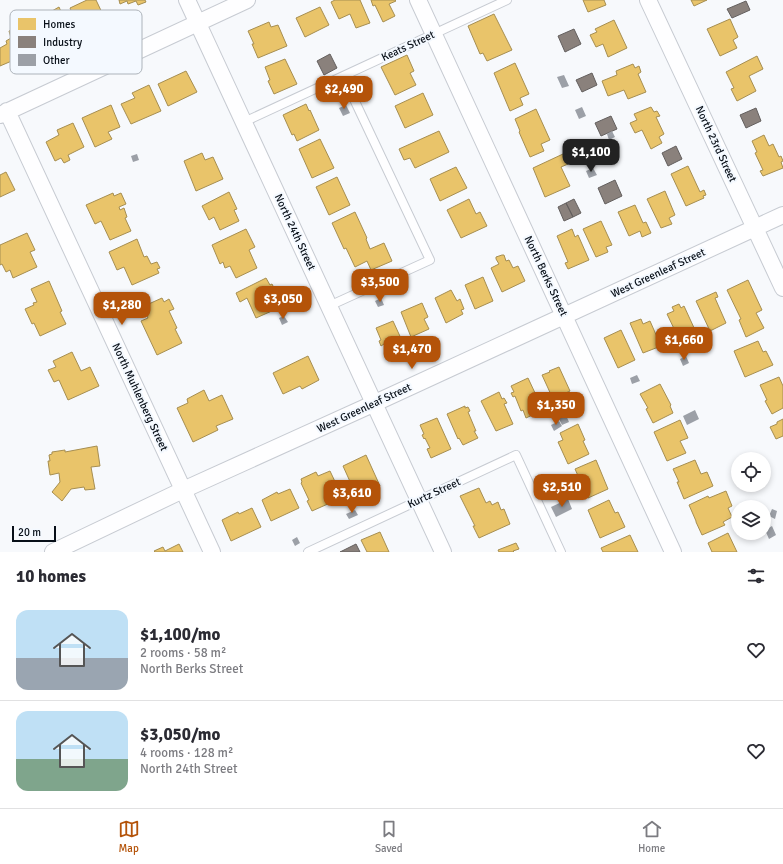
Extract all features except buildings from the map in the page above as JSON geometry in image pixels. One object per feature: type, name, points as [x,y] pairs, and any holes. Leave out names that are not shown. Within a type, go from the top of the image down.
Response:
[{"type":"street","name":"North 24th Street","points":[[187,0],[443,552]]},
{"type":"street","points":[[142,49],[247,0]]},
{"type":"street","name":"North Berks Street","points":[[418,0],[673,552]]},
{"type":"street","name":"North 23rd Street","points":[[648,0],[783,288]]},
{"type":"street","points":[[3,113],[88,74]]},
{"type":"street","name":"North Muhlenberg Street","points":[[3,113],[212,552]]},
{"type":"street","name":"West Greenleaf Street","points":[[53,552],[183,490],[783,214]]},
{"type":"lane","name":"Keats Street","points":[[244,122],[507,0]]},
{"type":"lane","points":[[329,306],[430,260],[342,76]]},
{"type":"lane","name":"Kurtz Street","points":[[308,552],[320,549],[419,500],[516,455],[561,552]]}]
